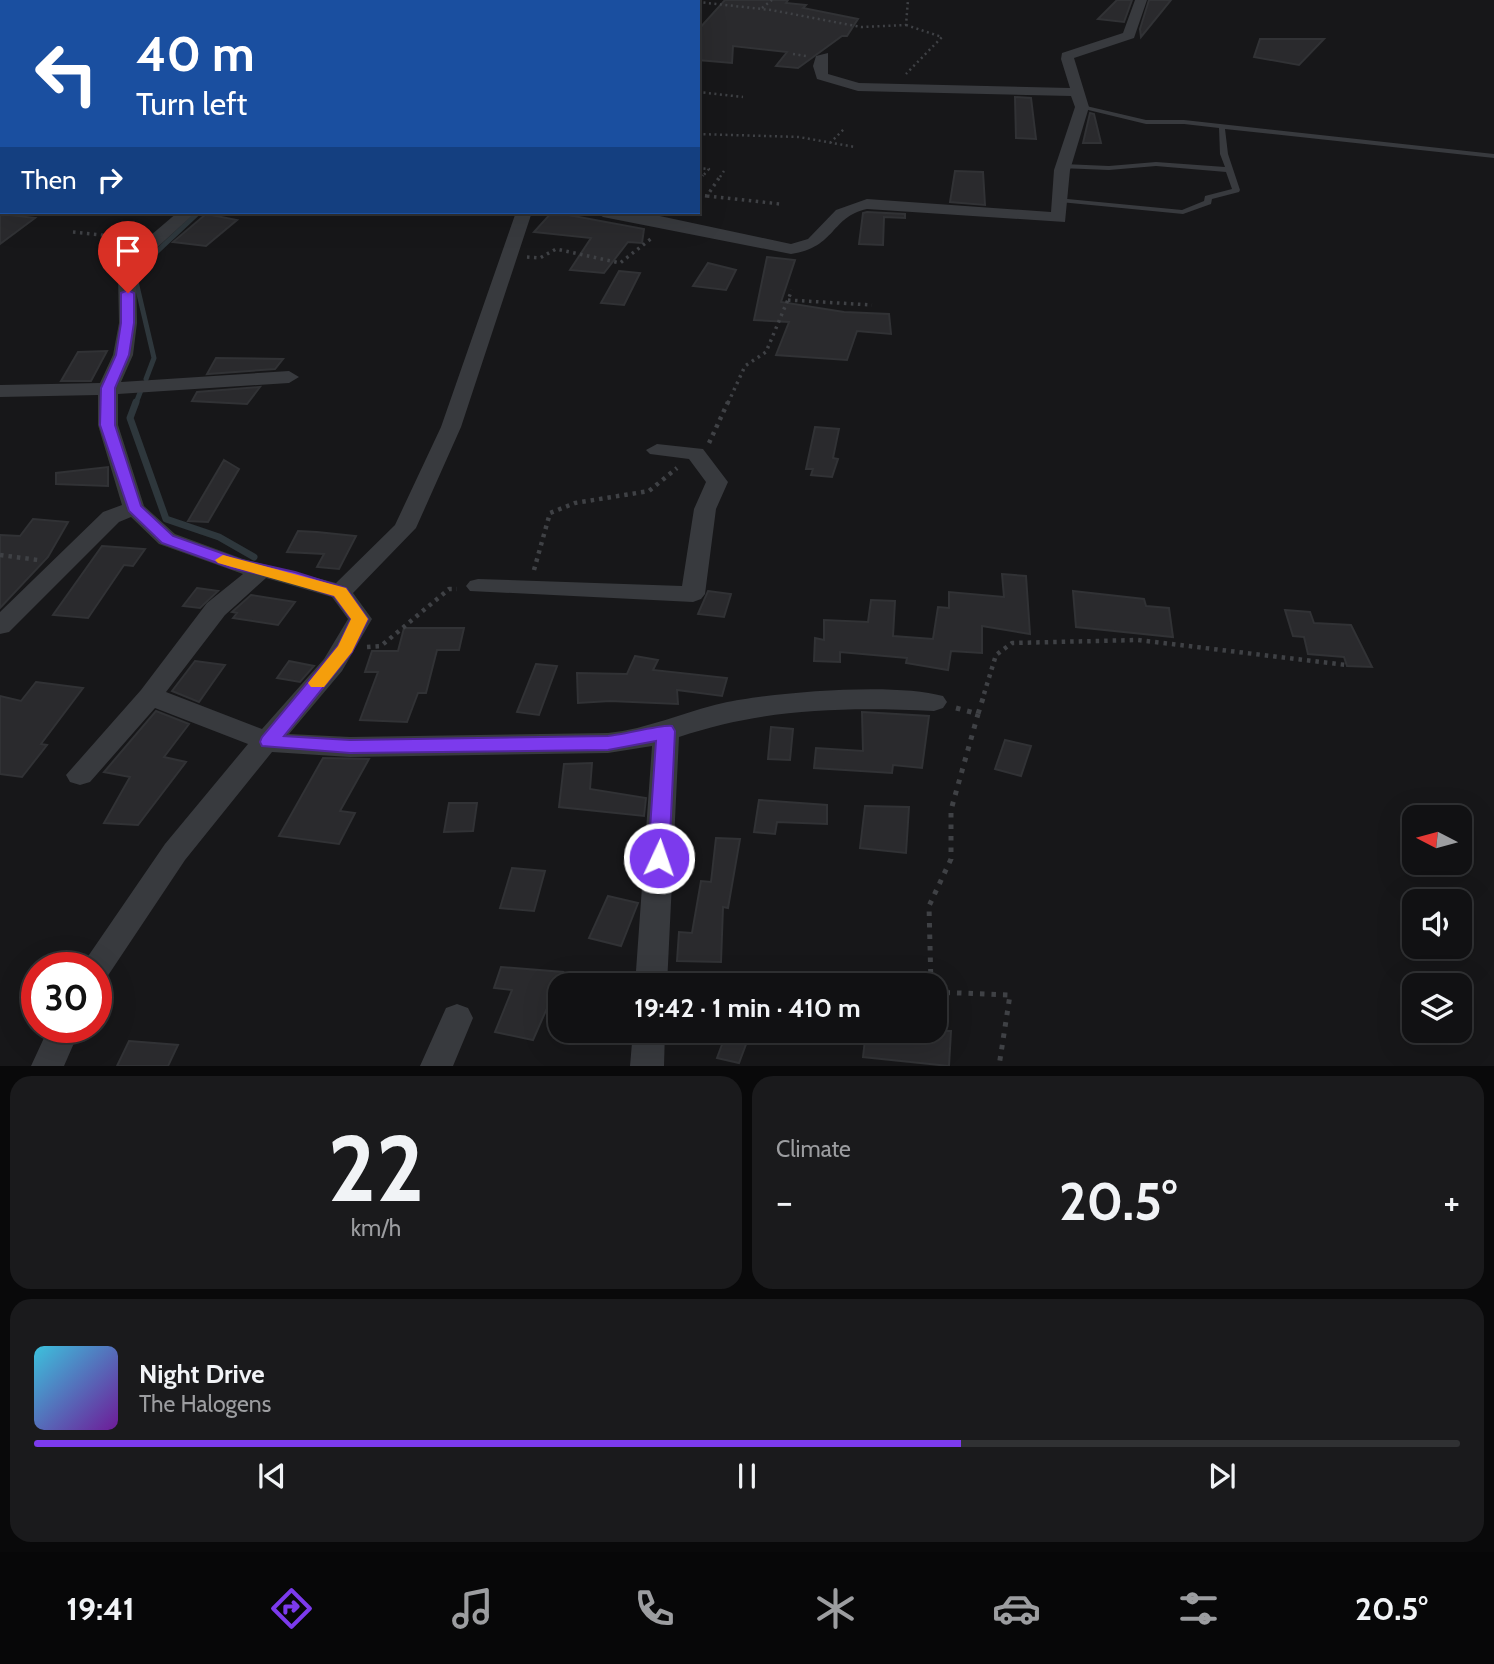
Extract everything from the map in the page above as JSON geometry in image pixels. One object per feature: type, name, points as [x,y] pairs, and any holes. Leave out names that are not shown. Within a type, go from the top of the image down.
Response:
[{"type":"street","points":[[615,214],[769,245],[805,249],[815,244],[835,217],[848,206],[867,204],[1059,218],[1063,166],[1082,107],[1075,92],[1076,79],[1068,66],[1067,56],[1129,35],[1141,0]]},
{"type":"street","points":[[822,56],[822,76],[858,87],[1075,92]]},
{"type":"street","points":[[106,952],[142,895],[229,783],[269,742],[346,648],[360,619],[340,592],[237,565],[167,539],[134,508],[107,425],[108,388],[124,347],[128,323],[127,273],[143,251],[186,214]]},
{"type":"street","points":[[340,592],[405,528],[451,427],[523,214]]},
{"type":"street","points":[[0,391],[108,388],[289,377]]},
{"type":"street","points":[[478,586],[694,594],[705,509],[717,482],[696,453],[657,450]]},
{"type":"street","points":[[0,626],[111,517],[134,508]]},
{"type":"street","points":[[80,775],[150,696],[216,609],[262,570]]},
{"type":"street","points":[[150,696],[269,742],[350,747],[608,743],[642,739],[724,712],[835,699],[934,702]]},
{"type":"street","points":[[652,973],[666,731]]},
{"type":"street","points":[[436,1066],[457,1018]]},
{"type":"street","points":[[47,1066],[58,1043]]},
{"type":"street","points":[[647,1066],[648,1043]]},
{"type":"lane","points":[[1082,107],[1115,112],[1122,118],[1134,120],[1184,122],[1223,129],[1494,156]]},
{"type":"lane","points":[[1060,200],[1183,212],[1208,202],[1208,198],[1236,190],[1224,154],[1223,129]]},
{"type":"lane","points":[[1063,166],[1109,168],[1156,164],[1230,170]]},
{"type":"path","points":[[761,9],[772,0]]},
{"type":"path","points":[[906,25],[908,0]]},
{"type":"path","points":[[700,2],[761,9],[861,27],[906,25],[942,37],[903,78],[914,90]]},
{"type":"path","points":[[700,92],[743,97]]},
{"type":"path","points":[[830,144],[844,128]]},
{"type":"path","points":[[700,134],[799,137],[855,147]]},
{"type":"path","points":[[700,168],[709,169],[700,179]]},
{"type":"path","points":[[707,196],[724,171]]},
{"type":"path","points":[[700,195],[780,204]]},
{"type":"path","points":[[508,257],[540,258],[556,249],[620,263],[638,246],[673,224]]},
{"type":"path","points":[[73,232],[156,240]]},
{"type":"path","points":[[523,571],[534,571],[550,513],[575,503],[649,491],[709,443],[745,366],[766,352],[792,290]]},
{"type":"path","points":[[788,300],[872,305]]},
{"type":"path","points":[[0,555],[63,564]]},
{"type":"path","points":[[346,648],[381,646],[449,589],[478,586]]},
{"type":"path","points":[[931,973],[929,906],[951,859],[951,810],[996,655],[1012,643],[1138,640],[1346,665]]},
{"type":"path","points":[[934,702],[978,714]]},
{"type":"path","points":[[947,993],[1010,995],[999,1066]]},
{"type":"building","points":[[725,0],[788,0],[786,3],[806,5],[803,8],[858,19],[847,36],[842,36],[798,68],[776,66],[787,52],[733,46],[732,63],[700,60],[700,28]]},
{"type":"building","points":[[1117,0],[1132,0],[1124,22],[1098,19]]},
{"type":"building","points":[[1149,0],[1171,0],[1141,37],[1140,29]]},
{"type":"building","points":[[1260,39],[1324,39],[1299,65],[1254,57]]},
{"type":"building","points":[[1015,97],[1031,98],[1036,139],[1016,138]]},
{"type":"building","points":[[1090,113],[1094,114],[1101,143],[1083,143]]},
{"type":"building","points":[[955,171],[983,172],[985,205],[950,202]]},
{"type":"building","points":[[863,213],[905,214],[905,218],[884,217],[883,245],[859,244]]},
{"type":"building","points":[[0,214],[35,218],[0,244]]},
{"type":"building","points":[[206,214],[237,220],[206,246],[173,242]]},
{"type":"building","points":[[550,214],[644,229],[642,243],[628,242],[604,273],[570,270],[591,238],[534,232]]},
{"type":"building","points":[[767,257],[795,260],[781,302],[844,312],[889,314],[891,334],[857,331],[847,360],[776,355],[789,322],[754,320]]},
{"type":"building","points":[[708,263],[736,270],[726,290],[693,286]]},
{"type":"building","points":[[619,271],[640,273],[624,305],[601,303]]},
{"type":"building","points":[[107,351],[91,381],[61,381],[78,352]]},
{"type":"building","points":[[216,358],[283,359],[275,369],[207,374]]},
{"type":"building","points":[[260,387],[247,404],[192,401],[197,392]]},
{"type":"building","points":[[815,427],[839,429],[833,458],[838,459],[832,477],[811,475],[813,469],[806,469]]},
{"type":"building","points":[[224,460],[239,469],[208,522],[188,521]]},
{"type":"building","points":[[108,467],[108,486],[56,484],[56,473]]},
{"type":"building","points":[[33,519],[68,522],[48,557],[0,608],[0,535],[20,536]]},
{"type":"building","points":[[298,531],[356,536],[339,569],[317,567],[324,554],[287,552]]},
{"type":"building","points":[[102,546],[145,549],[133,566],[124,565],[88,618],[53,615]]},
{"type":"building","points":[[1002,574],[1026,576],[1030,634],[982,626],[982,653],[951,651],[948,670],[906,663],[907,658],[840,652],[840,662],[814,661],[815,638],[824,640],[824,620],[868,622],[871,600],[895,601],[893,636],[933,639],[938,607],[949,608],[949,592],[1004,597]]},
{"type":"building","points":[[197,588],[218,591],[200,608],[183,606]]},
{"type":"building","points":[[708,591],[731,594],[724,617],[698,614]]},
{"type":"building","points":[[1073,591],[1144,599],[1146,606],[1169,608],[1173,637],[1076,627]]},
{"type":"building","points":[[251,595],[295,602],[278,625],[233,618],[237,613],[232,612]]},
{"type":"building","points":[[1285,610],[1310,612],[1314,623],[1351,625],[1372,667],[1347,666],[1344,657],[1308,654],[1304,637],[1293,636]]},
{"type":"building","points":[[404,628],[464,628],[459,650],[437,650],[426,693],[418,693],[407,722],[360,720],[378,672],[365,672],[372,651],[398,651]]},
{"type":"building","points":[[635,656],[658,660],[653,670],[727,678],[722,696],[677,690],[678,704],[610,701],[578,703],[577,673],[627,674]]},
{"type":"building","points":[[195,661],[225,665],[199,702],[172,691]]},
{"type":"building","points":[[289,661],[314,666],[300,682],[277,678]]},
{"type":"building","points":[[536,664],[557,666],[539,715],[517,712]]},
{"type":"building","points":[[36,682],[83,688],[41,744],[47,745],[22,777],[0,774],[0,696],[21,701]]},
{"type":"building","points":[[156,711],[189,724],[164,757],[186,762],[138,825],[104,823],[130,777],[104,772]]},
{"type":"building","points":[[862,712],[929,716],[922,768],[893,765],[892,773],[814,768],[816,748],[863,751]]},
{"type":"building","points":[[771,727],[793,729],[790,760],[768,759]]},
{"type":"building","points":[[1005,740],[1031,746],[1021,776],[995,769]]},
{"type":"building","points":[[323,758],[369,759],[340,811],[355,813],[339,844],[279,836]]},
{"type":"building","points":[[592,763],[590,789],[646,798],[644,816],[559,807],[564,764]]},
{"type":"building","points":[[759,800],[827,805],[827,824],[777,822],[775,834],[754,832]]},
{"type":"building","points":[[449,803],[477,803],[473,831],[444,832]]},
{"type":"building","points":[[865,806],[909,807],[906,853],[860,848]]},
{"type":"building","points":[[716,838],[740,839],[728,908],[723,907],[721,962],[677,961],[679,932],[692,933],[701,881],[711,882]]},
{"type":"building","points":[[512,868],[545,871],[534,911],[500,908]]},
{"type":"building","points":[[608,896],[638,903],[621,946],[589,938]]},
{"type":"building","points":[[501,967],[563,972],[548,973],[548,1006],[533,1040],[495,1032],[512,990],[494,988]]},
{"type":"building","points":[[947,1031],[951,1031],[949,1066],[863,1057],[865,1043],[947,1043]]},
{"type":"building","points":[[129,1041],[178,1045],[168,1066],[117,1066]]},
{"type":"building","points":[[723,1043],[746,1043],[739,1063],[717,1058]]},
{"type":"waterway","points":[[146,379],[154,358],[134,273],[197,214]]},
{"type":"waterway","points":[[136,403],[143,385]]},
{"type":"waterway","points":[[136,402],[130,418],[166,519],[219,537],[254,557]]},
{"type":"slow traffic","points":[[223,560],[340,592],[360,619],[346,648],[317,683]]},
{"type":"route","points":[[128,293],[128,323],[122,355],[108,388],[107,425],[134,508],[167,539],[237,565],[289,576],[340,592],[360,619],[346,648],[269,742],[350,747],[608,743],[642,739],[666,731],[659,858]]}]
